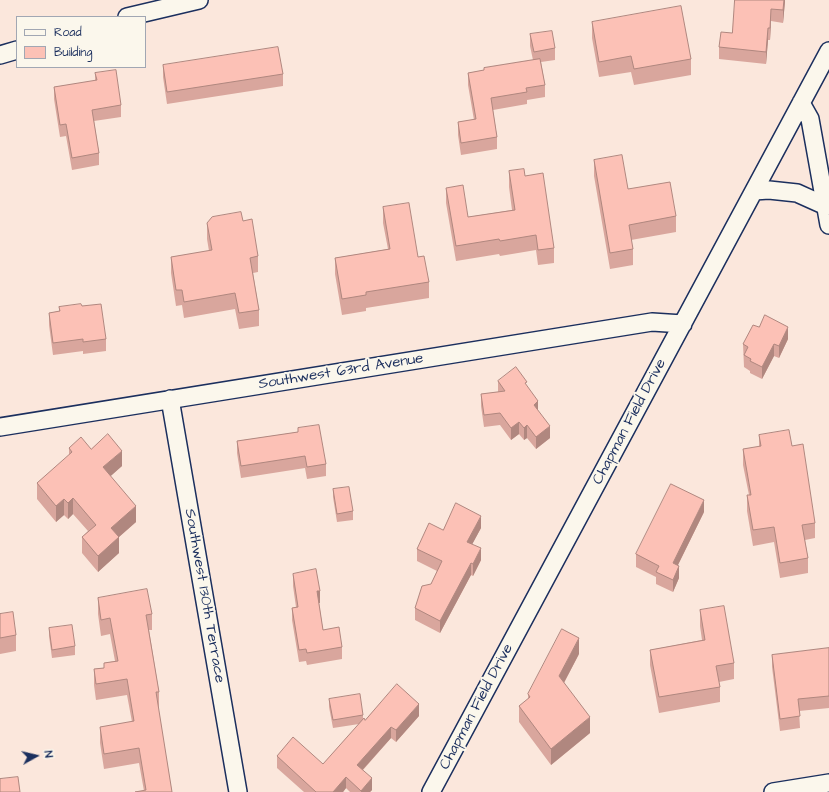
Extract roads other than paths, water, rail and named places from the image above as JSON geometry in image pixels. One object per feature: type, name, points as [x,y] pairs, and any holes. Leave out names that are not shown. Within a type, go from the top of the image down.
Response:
[{"type":"street","points":[[131,16],[199,0]]},
{"type":"street","points":[[0,55],[16,50]]},
{"type":"street","name":"Chapman Field Drive","points":[[431,792],[829,51]]},
{"type":"street","points":[[801,103],[810,119],[829,225]]},
{"type":"street","points":[[754,191],[769,190],[797,193],[826,206]]},
{"type":"street","name":"Southwest 63rd Avenue","points":[[0,427],[652,322],[683,324]]},
{"type":"street","name":"Southwest 130th Terrace","points":[[170,399],[238,792]]},
{"type":"street","points":[[773,792],[829,783]]}]
